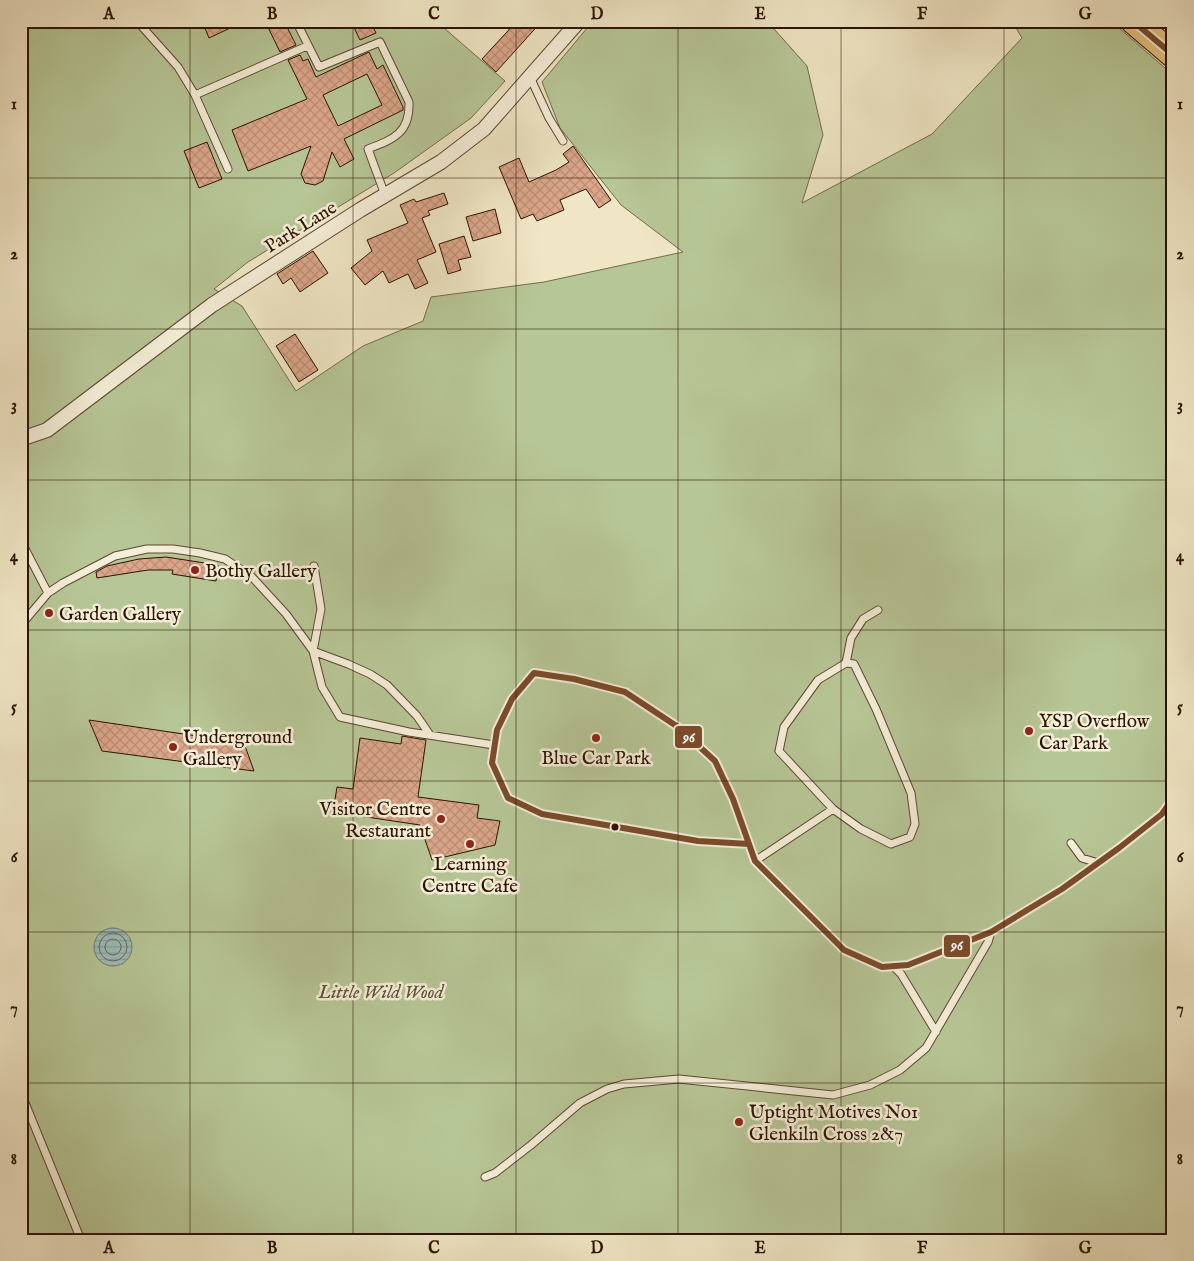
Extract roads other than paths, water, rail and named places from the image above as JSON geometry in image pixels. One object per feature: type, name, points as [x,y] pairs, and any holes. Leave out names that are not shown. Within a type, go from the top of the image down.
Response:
[{"type":"highway","points":[[1133,21],[1173,55]]},
{"type":"street","name":"Park Lane","points":[[21,439],[47,430],[212,305],[384,195],[441,162],[484,128],[579,21]]},
{"type":"lane","points":[[136,21],[178,67],[195,95],[228,169]]},
{"type":"lane","points":[[296,21],[319,67],[380,42],[409,102],[408,121],[399,134],[388,141],[368,149],[384,195]]},
{"type":"lane","points":[[195,95],[307,46]]},
{"type":"lane","points":[[530,77],[548,118],[563,140]]},
{"type":"lane","points":[[21,541],[48,593]]},
{"type":"lane","points":[[21,625],[48,593],[62,583],[115,556],[147,549],[173,549],[225,559],[252,577],[286,614],[313,651],[322,688],[340,717],[430,735],[494,745]]},
{"type":"lane","points":[[313,651],[321,610],[314,566]]},
{"type":"lane","points":[[846,663],[851,638],[863,619],[878,610]]},
{"type":"lane","points":[[313,651],[370,674],[387,685],[417,716],[430,735]]},
{"type":"lane","points":[[846,663],[854,664],[876,708],[911,793],[916,824],[910,837],[891,844],[861,829],[833,809],[779,751],[784,727],[818,680],[846,663]]},
{"type":"lane","points":[[749,844],[698,841],[542,814],[508,798],[492,763],[497,730],[512,699],[534,673],[574,679],[625,692],[678,727],[714,761],[732,798],[749,844],[755,861],[844,950],[882,967],[908,965],[991,932],[1062,890],[1162,814],[1173,798]]},
{"type":"lane","points":[[755,861],[833,809]]},
{"type":"lane","points":[[1071,842],[1082,858],[1098,863]]},
{"type":"lane","points":[[485,1177],[495,1173],[531,1145],[580,1103],[607,1089],[624,1084],[679,1079],[833,1095],[870,1085],[900,1070],[926,1048],[988,942],[991,932]]},
{"type":"lane","points":[[893,966],[936,1032]]},
{"type":"lane","points":[[21,1093],[81,1240]]},
{"type":"water","points":[[113,928],[127,933],[132,947],[127,961],[113,966],[99,961],[94,947],[99,933]]},
{"type":"place","name":"Bothy Gallery","points":[[195,570]]},
{"type":"place","name":"Garden Gallery","points":[[49,613]]},
{"type":"place","name":"YSP Overflow Car Park","points":[[1029,731]]},
{"type":"place","name":"Blue Car Park","points":[[596,738]]},
{"type":"place","name":"Underground Gallery","points":[[173,747]]},
{"type":"place","name":"Visitor Centre Restaurant","points":[[441,819]]},
{"type":"place","name":"Learning Centre Cafe","points":[[470,844]]},
{"type":"place","name":"Uptight Motives No1 Glenkiln Cross 2&7","points":[[739,1122]]},
{"type":"park label","name":"Little Wild Wood","points":[[381,991]]}]
